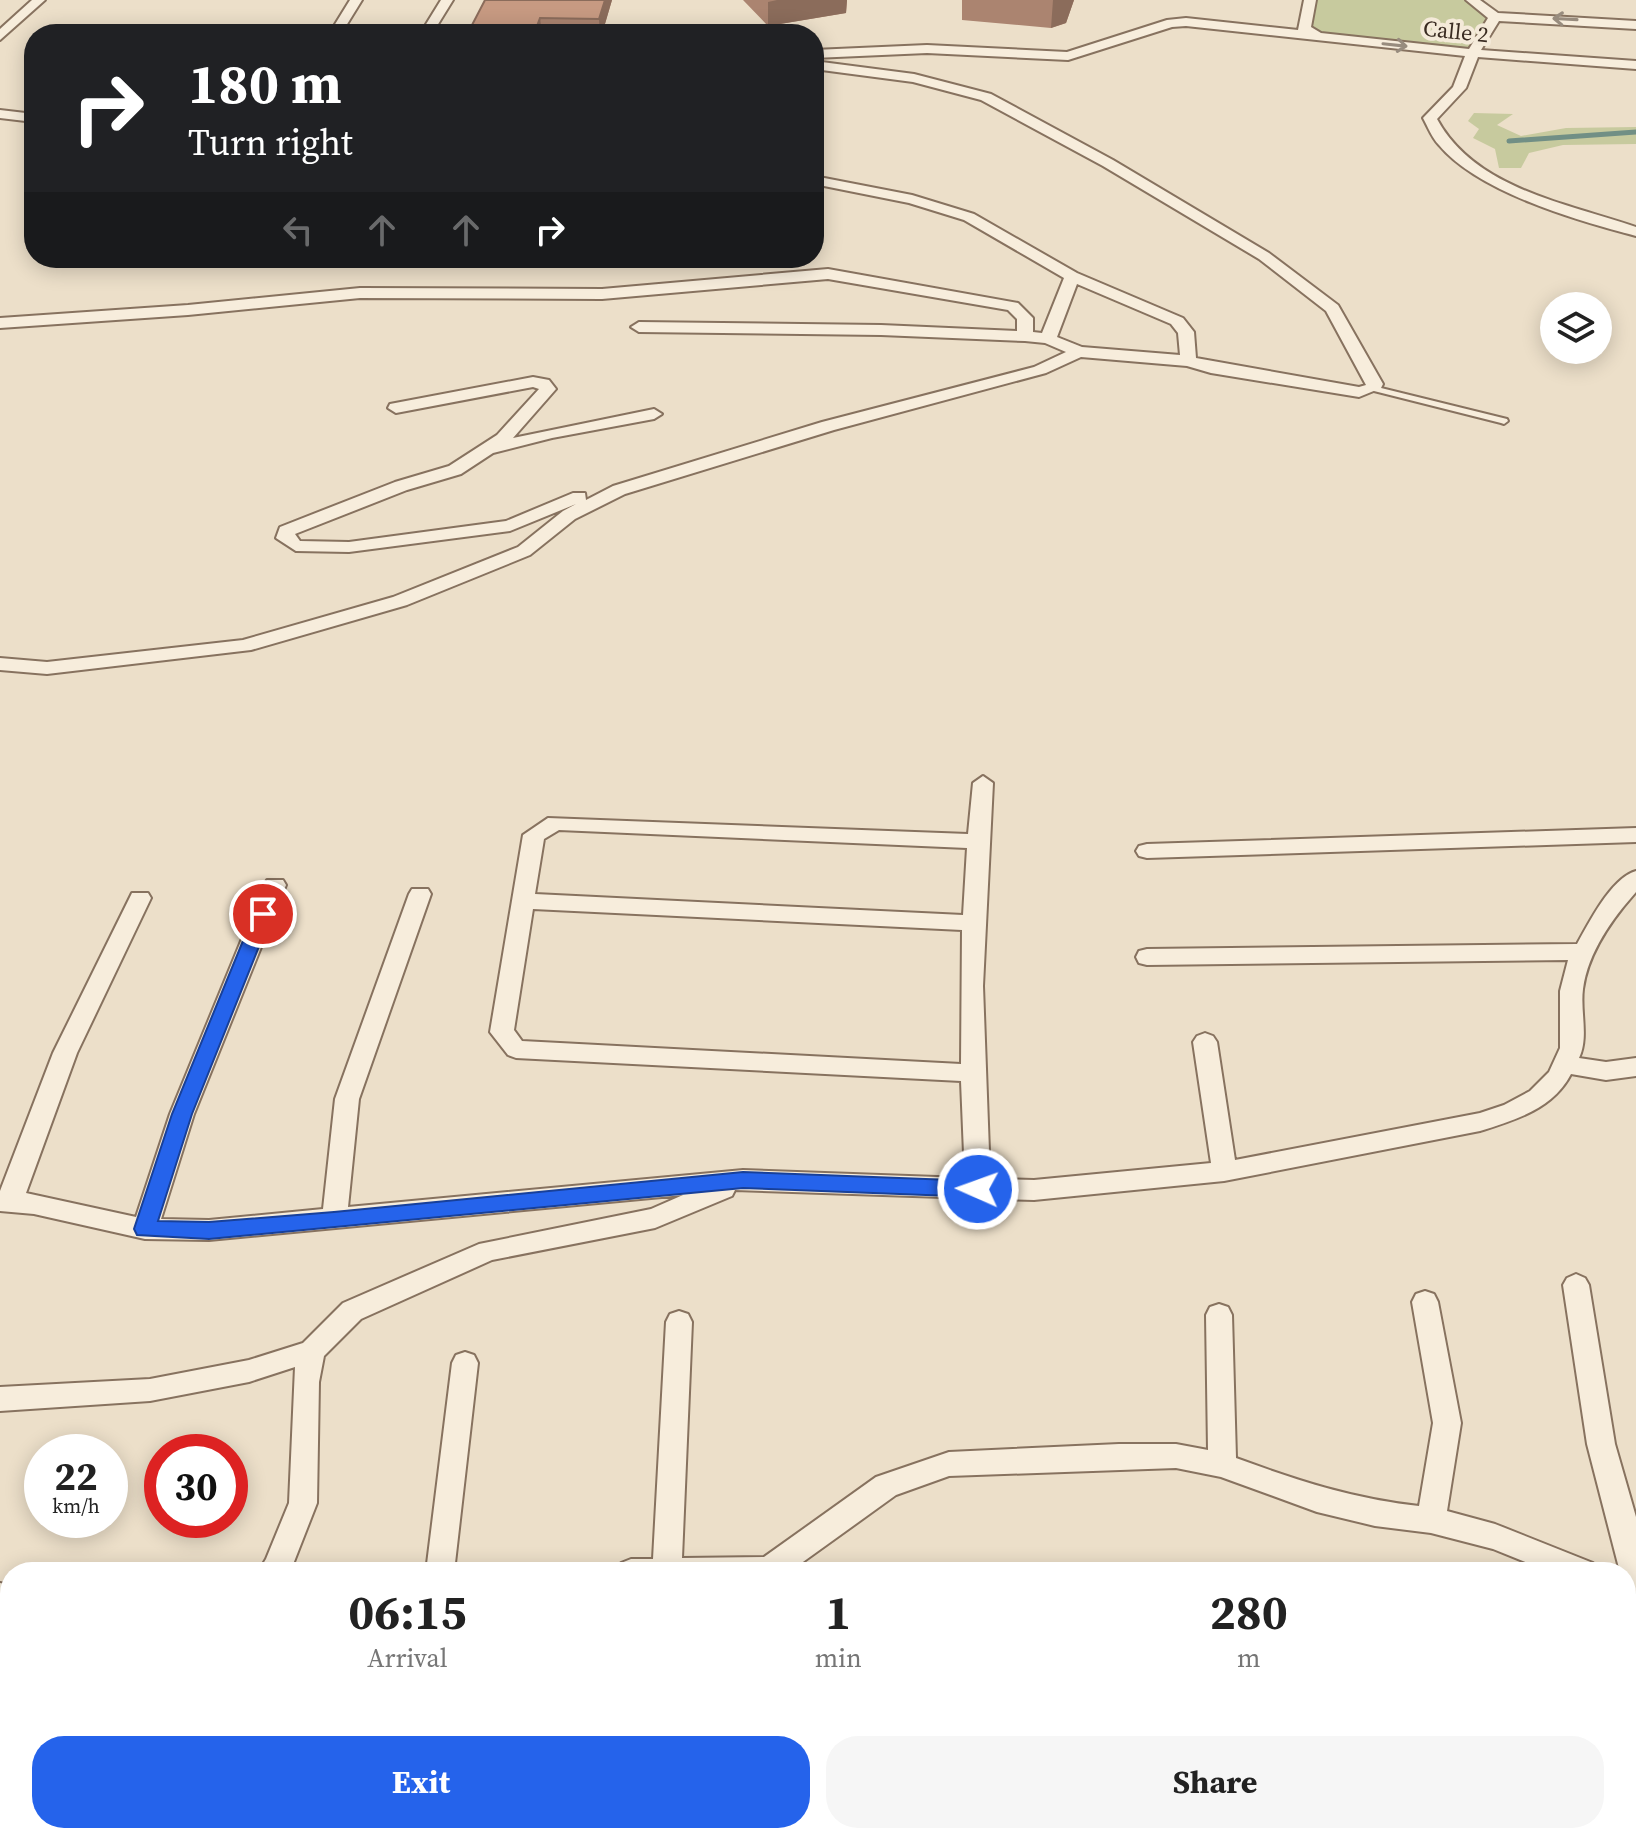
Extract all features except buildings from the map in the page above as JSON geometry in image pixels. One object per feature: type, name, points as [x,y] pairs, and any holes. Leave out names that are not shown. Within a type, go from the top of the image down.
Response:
[{"type":"street","points":[[0,36],[39,0]]},
{"type":"street","points":[[341,24],[356,0]]},
{"type":"street","points":[[432,24],[447,0]]},
{"type":"street","points":[[1310,0],[1304,29],[1318,36]]},
{"type":"street","points":[[1463,0],[1472,0],[1495,17],[1594,20],[1636,25]]},
{"type":"street","points":[[1594,20],[1636,10]]},
{"type":"street","points":[[1495,17],[1473,53],[1459,88],[1430,118],[1449,148],[1480,174],[1510,188],[1636,232]]},
{"type":"street","name":"Calle 2","points":[[824,54],[927,49],[1068,56],[1171,23],[1186,22],[1473,53],[1636,65]]},
{"type":"street","points":[[639,327],[881,330],[1025,336],[1048,339],[1079,352],[1188,361],[1211,368],[1351,391],[1373,388],[1375,384],[1332,308],[1264,256],[1108,163],[986,97],[914,78],[824,66]]},
{"type":"street","points":[[0,114],[24,117]]},
{"type":"street","points":[[824,182],[912,199],[969,217],[1072,276],[1177,321],[1186,332],[1188,361]]},
{"type":"street","points":[[809,275],[810,268]]},
{"type":"street","points":[[0,323],[188,310],[360,293],[602,294],[828,274],[1013,306],[1025,318],[1025,336]]},
{"type":"street","points":[[1048,339],[1072,276]]},
{"type":"street","points":[[654,414],[551,433],[491,449],[455,470],[401,486],[286,531],[285,538],[296,546],[349,547],[510,526],[583,495],[619,490],[828,426],[1040,370],[1079,352]]},
{"type":"street","points":[[396,408],[533,382],[543,383],[548,389],[491,449]]},
{"type":"street","points":[[0,664],[47,668],[258,642],[400,601],[524,551],[569,515],[619,490]]},
{"type":"street","points":[[978,1189],[971,1073],[973,923],[983,783]]},
{"type":"street","points":[[971,1073],[516,1049],[502,1032],[534,835],[555,823],[977,841]]},
{"type":"street","points":[[1147,851],[1636,835]]},
{"type":"street","points":[[140,898],[65,1053],[5,1201],[34,1204],[145,1229],[209,1230],[743,1180],[1034,1190],[1224,1171],[1480,1122],[1512,1112],[1538,1097],[1558,1077],[1572,1048],[1571,991],[1583,952],[1608,909],[1636,878]]},
{"type":"street","points":[[145,1229],[182,1114],[275,885]]},
{"type":"street","points":[[334,1220],[347,1099],[420,894]]},
{"type":"street","points":[[523,901],[973,923]]},
{"type":"street","points":[[1147,957],[1583,952]]},
{"type":"street","points":[[1205,1042],[1224,1171]]},
{"type":"street","points":[[1566,1064],[1606,1071],[1636,1067]]},
{"type":"street","points":[[0,1399],[150,1390],[249,1371],[312,1351],[352,1311],[488,1251],[655,1218],[743,1180]]},
{"type":"street","points":[[1576,1285],[1601,1444],[1632,1562]]},
{"type":"street","points":[[1425,1302],[1447,1423],[1431,1520]]},
{"type":"street","points":[[1219,1315],[1222,1465]]},
{"type":"street","points":[[667,1562],[679,1322]]},
{"type":"street","points":[[279,1562],[303,1503],[306,1382],[312,1351]]},
{"type":"street","points":[[441,1562],[465,1363]]},
{"type":"street","points":[[780,1562],[886,1486],[949,1464],[1176,1456],[1222,1465],[1317,1500],[1375,1513],[1431,1520],[1507,1541],[1558,1562]]},
{"type":"lane","points":[[1373,388],[1504,421]]},
{"type":"green space","points":[[1310,0],[1472,0],[1495,17],[1473,53],[1307,32]]},
{"type":"green space","points":[[1474,113],[1513,114],[1497,125],[1521,136],[1566,128],[1636,127],[1636,144],[1563,145],[1529,153],[1521,168],[1499,168],[1495,149],[1473,138],[1479,129],[1468,121]]},
{"type":"waterway","points":[[1509,141],[1636,132]]},
{"type":"route","points":[[263,914],[182,1114],[145,1229],[209,1230],[334,1220],[743,1180],[978,1189]]}]
